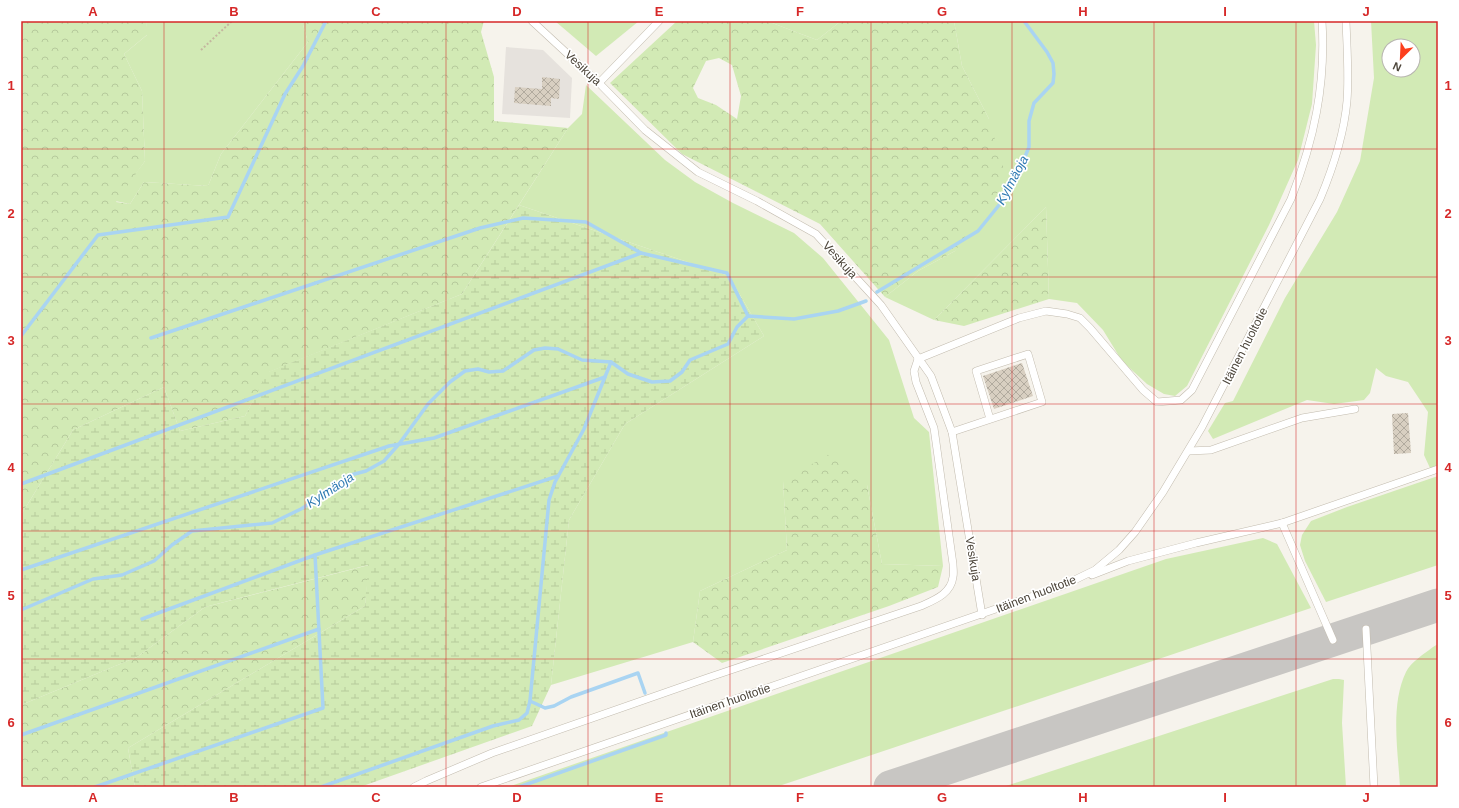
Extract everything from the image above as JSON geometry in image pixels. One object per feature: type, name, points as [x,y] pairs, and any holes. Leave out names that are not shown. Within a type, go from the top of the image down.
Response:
[{"type":"lane","name":"Vesikuja","points":[[532,21],[599,83],[645,130],[698,172],[757,201],[816,234],[881,305],[931,376],[952,432],[982,615]]},
{"type":"lane","points":[[599,83],[659,21]]},
{"type":"lane","points":[[414,787],[426,780],[492,753],[940,598],[954,578],[953,564],[934,428],[916,382],[914,371],[918,359],[1018,318],[1046,311],[1067,314],[1080,318],[1143,390],[1157,402],[1181,400],[1192,390],[1291,199],[1304,166],[1320,94],[1323,46],[1322,21]]},
{"type":"lane","name":"Itäinen huoltotie","points":[[481,787],[982,615],[1062,586],[1095,570],[1119,550],[1143,521],[1189,451],[1317,206],[1330,177],[1341,137],[1347,102],[1348,69],[1346,21]]},
{"type":"lane","points":[[952,432],[1042,402],[1028,354],[976,371],[990,419]]},
{"type":"lane","points":[[1189,451],[1211,450],[1302,418],[1355,409]]},
{"type":"lane","points":[[1062,586],[1128,561],[1282,523],[1438,469]]},
{"type":"lane","points":[[1282,523],[1333,640]]},
{"type":"lane","points":[[1366,629],[1374,787]]},
{"type":"path","points":[[201,50],[232,21]]},
{"type":"shaded area","points":[[506,47],[543,50],[572,78],[570,118],[502,114]]},
{"type":"green space","points":[[21,21],[146,21],[148,34],[124,54],[142,91],[145,161],[116,202],[130,204],[144,182],[208,186],[221,154],[308,42],[302,21],[484,21],[481,32],[494,77],[494,121],[568,128],[462,294],[269,372],[245,416],[180,431],[164,387],[73,430],[21,515]]},
{"type":"green space","points":[[146,21],[302,21],[308,42],[221,154],[208,186],[144,182],[130,204],[115,201],[145,161],[142,91],[124,54],[147,35]]},
{"type":"green space","points":[[555,21],[639,21],[596,56]]},
{"type":"green space","points":[[677,21],[767,21],[817,40],[841,21],[954,21],[962,66],[989,119],[1007,179],[955,251],[918,271],[885,297],[820,224],[682,154],[610,83]],"holes":[[[719,58],[732,65],[741,96],[737,119],[716,105],[698,98],[693,88],[706,61]]]},
{"type":"green space","points":[[767,21],[841,21],[817,40]]},
{"type":"green space","points":[[954,21],[1314,21],[1316,45],[1312,104],[1298,160],[1269,225],[1187,386],[1175,396],[1164,394],[1147,384],[1122,361],[1103,330],[1077,303],[1049,299],[1046,207],[934,320],[885,297],[918,271],[955,251],[989,119],[962,66]]},
{"type":"green space","points":[[1371,21],[1438,21],[1438,465],[1430,468],[1424,455],[1428,412],[1408,382],[1386,376],[1376,368],[1370,393],[1364,400],[1334,404],[1307,400],[1213,439],[1208,431],[1225,403],[1233,401],[1285,298],[1337,212],[1360,161],[1374,78]]},
{"type":"green space","points":[[586,85],[665,160],[695,182],[733,203],[794,233],[823,258],[889,340],[914,418],[929,432],[943,566],[882,564],[867,485],[783,481],[787,550],[700,591],[693,642],[551,685],[569,520],[625,424],[764,336],[729,276],[519,205],[568,128],[582,114]]},
{"type":"green space","points":[[519,205],[729,276],[764,336],[625,424],[569,520],[551,685],[532,726],[360,787],[135,787],[128,748],[365,606],[368,565],[205,607],[137,657],[21,705],[21,515],[73,430],[164,387],[180,431],[245,416],[268,372],[462,294]]},
{"type":"green space","points":[[1046,207],[1049,299],[964,326],[934,320]]},
{"type":"green space","points":[[831,453],[867,485],[882,564],[943,566],[938,587],[889,606],[722,663],[693,642],[700,591],[787,550],[783,481]]},
{"type":"green space","points":[[1438,476],[1438,565],[1326,602],[1305,561],[1300,545],[1302,535],[1311,521]]},
{"type":"green space","points":[[1263,538],[1277,544],[1311,608],[776,787],[508,787],[1166,559]]},
{"type":"green space","points":[[369,565],[365,606],[128,748],[135,787],[21,787],[21,705],[137,657],[205,607]]},
{"type":"green space","points":[[1438,644],[1438,787],[1400,787],[1396,728],[1398,699],[1401,685],[1406,672],[1411,665]]},
{"type":"green space","points":[[1333,679],[1344,680],[1342,723],[1346,787],[1003,787]]},
{"type":"building","points":[[542,77],[560,79],[559,99],[551,98],[551,106],[514,103],[515,87],[542,89]]},
{"type":"building","points":[[1022,363],[1033,396],[994,409],[983,376]]},
{"type":"building","points":[[1408,413],[1411,453],[1394,454],[1392,414]]},
{"type":"waterway","points":[[21,336],[98,235],[228,217],[285,94],[303,66],[326,21]]},
{"type":"waterway","name":"Kylmäoja","points":[[877,292],[978,231],[1004,199],[1029,147],[1029,121],[1034,103],[1053,83],[1053,63],[1047,52],[1024,21]]},
{"type":"waterway","points":[[151,338],[480,228],[523,218],[586,222],[641,253]]},
{"type":"waterway","points":[[21,484],[641,253],[727,273],[748,316]]},
{"type":"waterway","name":"Kylmäoja","points":[[21,610],[93,579],[122,575],[154,561],[172,545],[192,531],[272,523],[301,509],[328,492],[347,476],[366,471],[384,461],[399,444],[428,404],[450,382],[465,371],[478,369],[489,372],[503,371],[534,350],[545,348],[558,349],[582,360],[611,362],[628,374],[652,382],[670,381],[682,372],[690,360],[728,344],[737,327],[748,316],[794,319],[838,311],[866,301]]},
{"type":"waterway","name":"Kylmäoja","points":[[321,787],[493,726],[519,720],[527,713],[530,701],[549,500],[555,482],[584,429],[611,362]]},
{"type":"waterway","points":[[21,570],[389,446],[434,438],[605,377]]},
{"type":"waterway","points":[[95,787],[323,708],[315,555],[558,476]]},
{"type":"waterway","points":[[142,619],[315,555]]},
{"type":"waterway","points":[[21,735],[319,629]]},
{"type":"waterway","points":[[530,701],[545,708],[554,706],[571,697],[638,673],[645,693]]},
{"type":"waterway","points":[[519,787],[666,735],[666,733]]},
{"type":"taxiway","points":[[890,787],[1438,605]]}]
